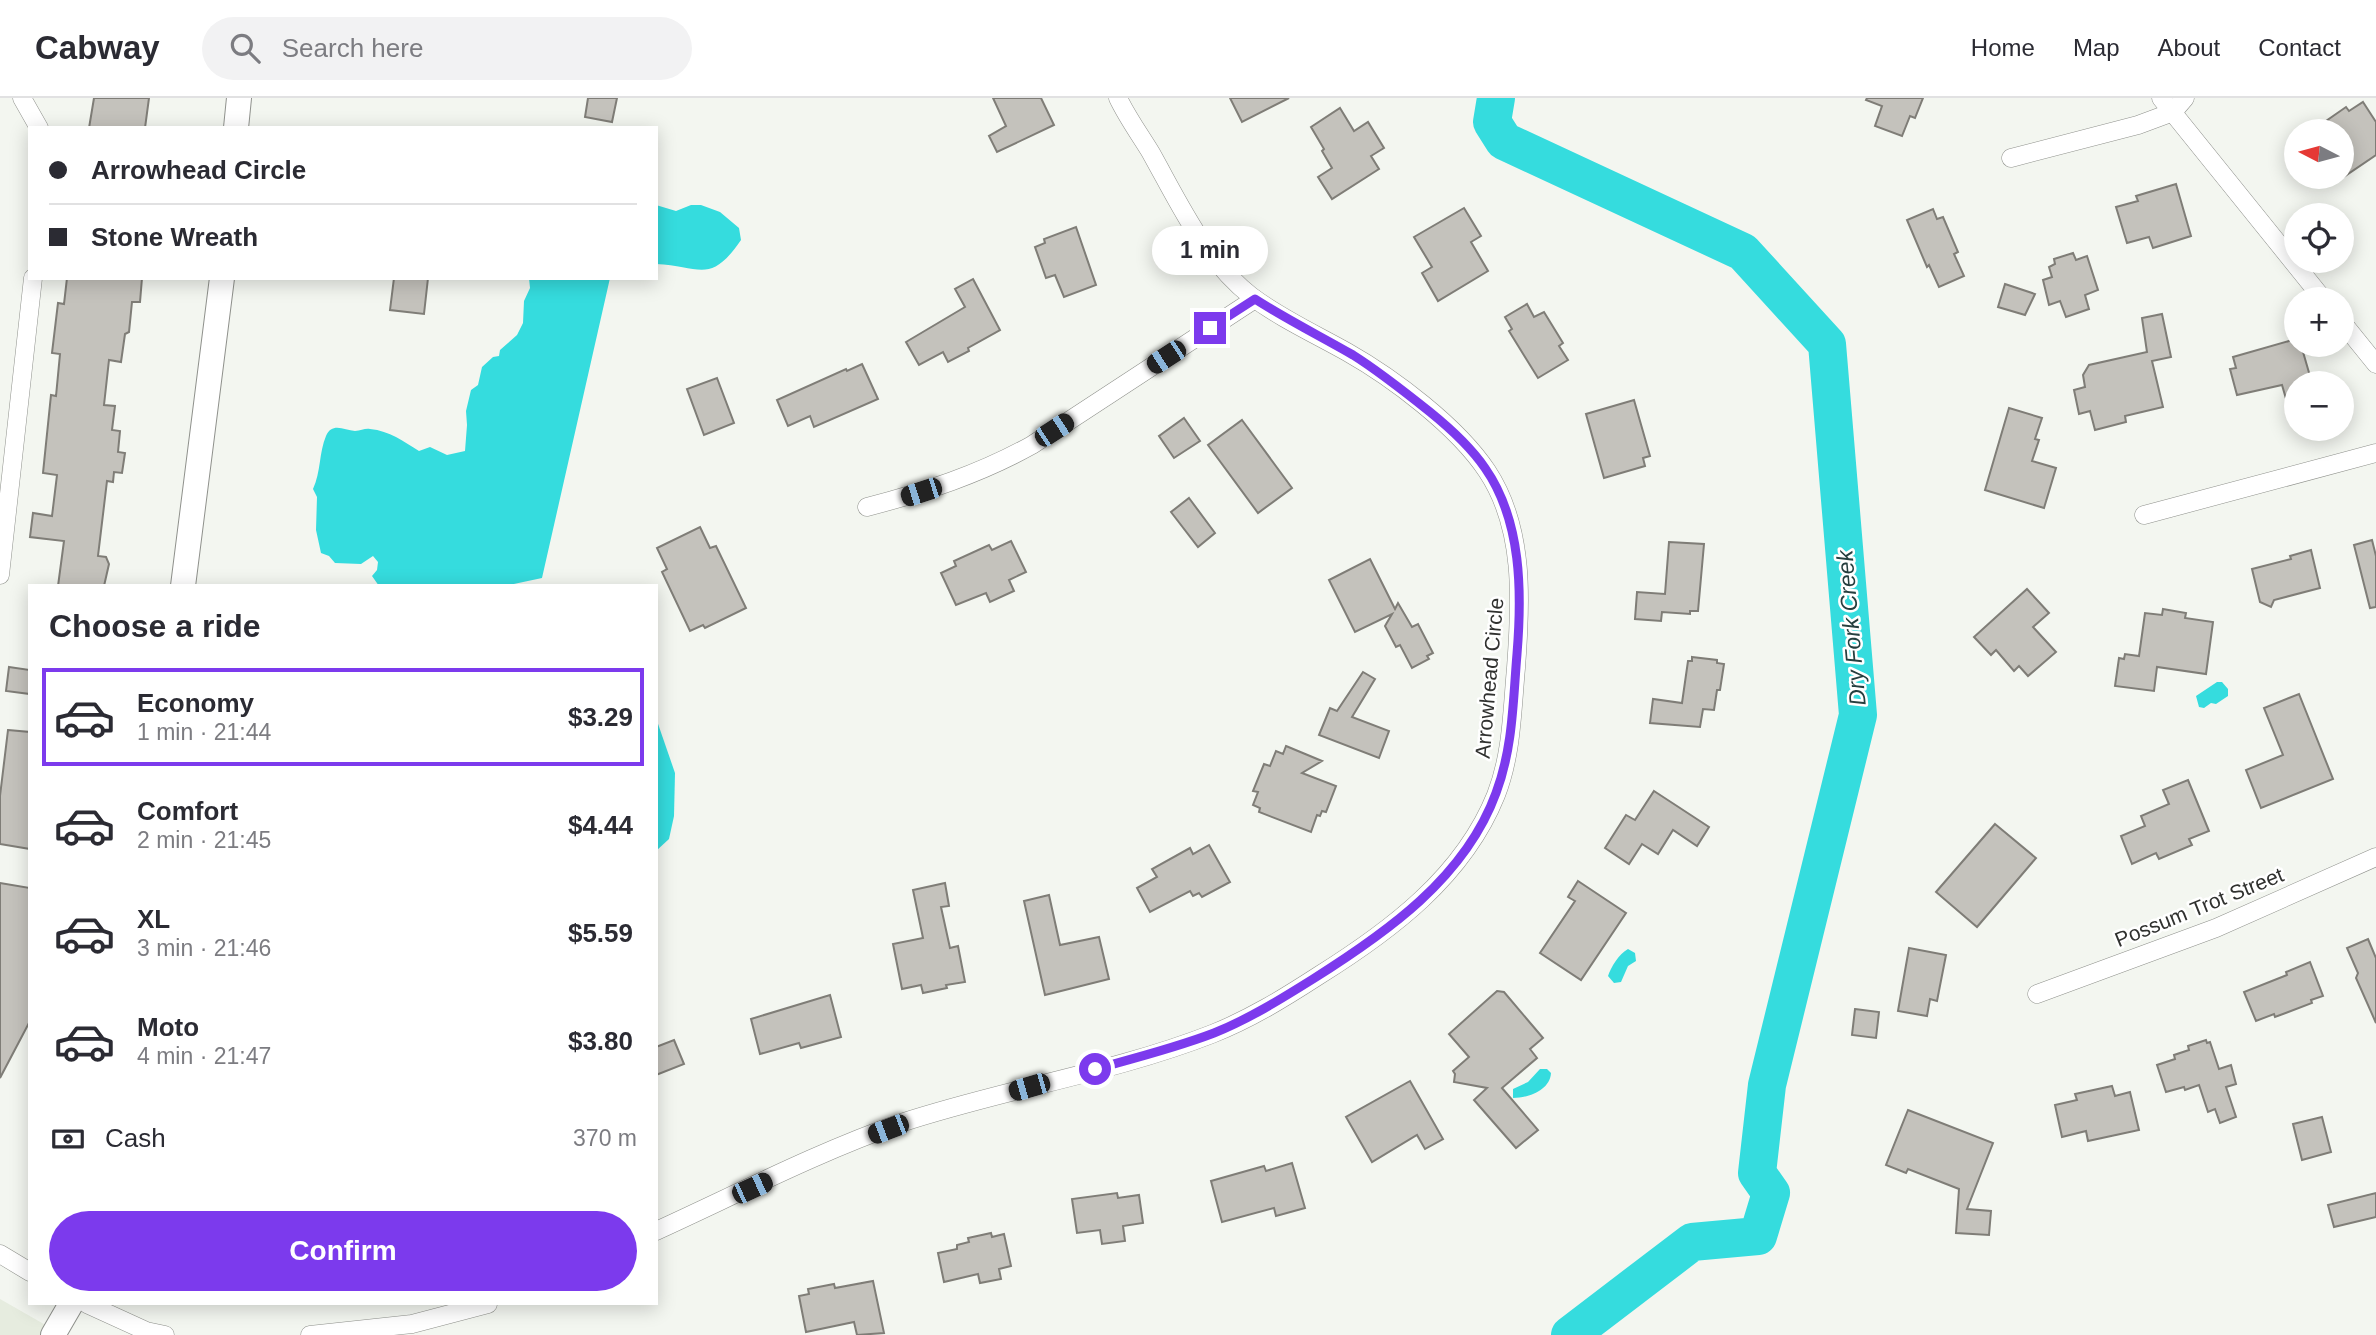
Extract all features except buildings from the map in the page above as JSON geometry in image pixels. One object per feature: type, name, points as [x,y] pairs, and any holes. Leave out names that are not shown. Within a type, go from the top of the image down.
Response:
[{"type":"main road","points":[[236,126],[239,98]]},
{"type":"main road","points":[[183,584],[222,280]]},
{"type":"main road","points":[[53,1335],[70,1305]]},
{"type":"street","points":[[22,98],[38,126]]},
{"type":"street","name":"Arrowhead Circle","points":[[658,1230],[848,1144],[902,1123],[1162,1051],[1216,1032],[1267,1008],[1371,943],[1399,922],[1451,867],[1480,828],[1496,796],[1507,761],[1520,612],[1514,544],[1506,512],[1494,483],[1467,445],[1401,388],[1354,356],[1255,299],[1217,262],[1196,233],[1118,98]]},
{"type":"street","points":[[2161,98],[2313,287]]},
{"type":"street","points":[[2011,158],[2173,112],[2185,98]]},
{"type":"street","points":[[0,575],[33,280]]},
{"type":"street","points":[[867,507],[964,478],[999,463],[1032,445],[1255,299]]},
{"type":"street","points":[[2354,337],[2376,364]]},
{"type":"street","points":[[2144,515],[2376,453]]},
{"type":"street","name":"Possum Trot Street","points":[[2037,995],[2216,928],[2376,857]]},
{"type":"street","points":[[0,1255],[28,1271]]},
{"type":"street","points":[[88,1305],[146,1331],[165,1335]]},
{"type":"street","points":[[310,1335],[403,1326],[485,1305]]},
{"type":"shaded area","points":[[0,1299],[63,1335],[0,1335]]},
{"type":"water","points":[[691,205],[701,205],[720,212],[739,228],[741,240],[721,263],[712,268],[704,270],[658,264],[658,206],[676,211]]},
{"type":"water","points":[[529,280],[610,280],[542,578],[514,584],[378,584],[372,576],[377,570],[378,562],[373,556],[361,564],[335,563],[329,556],[321,553],[316,530],[317,497],[313,489],[324,442],[329,432],[335,428],[355,431],[370,429],[390,434],[419,451],[430,447],[447,455],[465,451],[466,411],[471,390],[478,385],[482,367],[493,357],[499,356],[500,350],[517,335],[523,323],[524,301],[530,288]]},
{"type":"water","points":[[2217,682],[2222,682],[2228,689],[2228,696],[2216,704],[2199,707],[2196,696]]},
{"type":"water","points":[[658,724],[675,773],[674,816],[669,839],[658,849]]},
{"type":"water","points":[[1628,949],[1635,953],[1636,961],[1628,966],[1621,982],[1614,983],[1608,976],[1609,972]]},
{"type":"water","points":[[1540,1069],[1547,1069],[1551,1073],[1547,1084],[1532,1095],[1513,1098],[1513,1089],[1528,1082]]},
{"type":"waterway","name":"Dry Fork Creek","points":[[1496,98],[1492,122],[1504,141],[1743,252],[1827,344],[1858,715],[1767,1085],[1757,1173],[1771,1193],[1758,1236],[1692,1242],[1570,1335]]},
{"type":"route","points":[[1095,1069],[1162,1051],[1216,1032],[1267,1008],[1371,943],[1399,922],[1459,858],[1480,828],[1496,796],[1510,743],[1520,612],[1519,578],[1506,512],[1486,469],[1456,434],[1401,388],[1354,356],[1255,299],[1210,328]]}]
